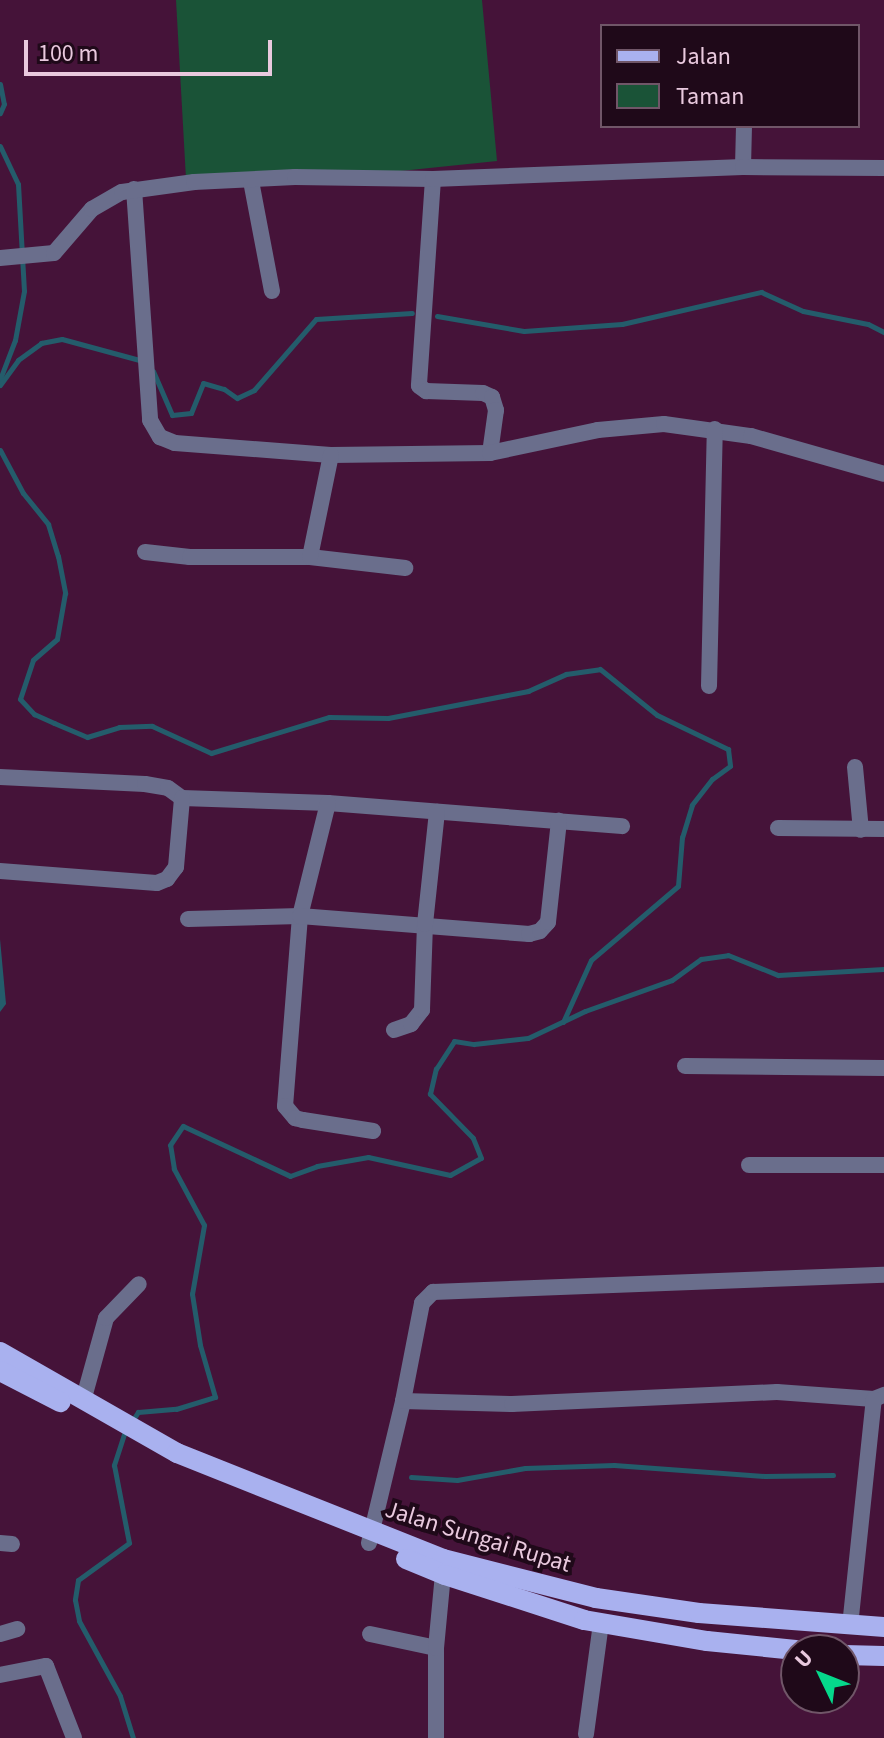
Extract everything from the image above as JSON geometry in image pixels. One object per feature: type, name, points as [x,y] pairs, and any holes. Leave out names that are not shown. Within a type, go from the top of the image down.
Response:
[{"type":"main road","name":"Jalan Sungai Rupat","points":[[0,1352],[89,1409],[174,1456],[444,1567],[601,1623],[707,1641],[780,1648]]},
{"type":"main road","name":"Jalan Sungai Rupat","points":[[0,1371],[89,1409]]},
{"type":"main road","name":"Jalan Sungai Rupat","points":[[444,1567],[596,1598],[699,1613],[884,1627]]},
{"type":"main road","points":[[860,1655],[884,1656]]},
{"type":"street","points":[[743,167],[744,128]]},
{"type":"street","points":[[0,258],[54,253],[92,209],[105,199],[134,189],[295,177],[433,179],[743,167],[884,168]]},
{"type":"street","points":[[433,179],[419,386],[426,391],[483,393],[492,397],[496,410],[490,453]]},
{"type":"street","points":[[251,181],[272,291]]},
{"type":"street","points":[[134,189],[150,420],[154,431],[175,443],[331,455],[490,453],[598,430],[664,424],[715,429],[884,474]]},
{"type":"street","points":[[709,686],[715,429]]},
{"type":"street","points":[[310,557],[331,455]]},
{"type":"street","points":[[145,552],[190,557],[310,557],[405,568]]},
{"type":"street","points":[[855,767],[861,830]]},
{"type":"street","points":[[0,777],[145,784],[168,788],[182,798],[328,803],[622,826]]},
{"type":"street","points":[[0,871],[157,883],[167,879],[176,867],[182,798]]},
{"type":"street","points":[[328,803],[300,916],[285,1106],[295,1118],[373,1131]]},
{"type":"street","points":[[394,1030],[411,1024],[422,1010],[425,924],[437,812]]},
{"type":"street","points":[[188,919],[300,916],[529,934],[540,931],[548,922],[559,821]]},
{"type":"street","points":[[778,828],[884,829]]},
{"type":"street","points":[[685,1066],[884,1068]]},
{"type":"street","points":[[749,1165],[884,1165]]},
{"type":"street","points":[[371,1538],[422,1303],[433,1292],[884,1275]]},
{"type":"street","points":[[89,1409],[106,1318],[139,1284]]},
{"type":"street","points":[[403,1401],[512,1404],[777,1392],[879,1397],[850,1626]]},
{"type":"street","points":[[436,1738],[436,1648],[444,1567]]},
{"type":"street","points":[[586,1734],[601,1623]]},
{"type":"street","points":[[0,1634],[17,1629]]},
{"type":"street","points":[[370,1634],[436,1648]]},
{"type":"street","points":[[0,1675],[46,1666],[71,1737]]},
{"type":"green space","points":[[176,0],[482,0],[497,161],[391,172],[186,179]]},
{"type":"water","points":[[0,939],[6,1004],[0,1012]]},
{"type":"waterway","points":[[0,84],[4,104],[0,113]]},
{"type":"waterway","points":[[0,146],[18,184],[24,291],[15,340],[0,379]]},
{"type":"waterway","points":[[437,316],[524,331],[622,324],[761,292],[803,311],[868,324],[884,332]]},
{"type":"waterway","points":[[153,371],[172,415],[191,413],[203,383],[224,389],[237,398],[254,390],[316,319],[412,313]]},
{"type":"waterway","points":[[0,385],[18,360],[41,343],[62,339],[143,361]]},
{"type":"waterway","points":[[0,450],[23,493],[48,524],[65,593],[57,639],[33,660],[20,699],[34,714],[87,737],[119,727],[152,726],[211,753],[329,717],[388,718],[528,691],[566,674],[600,669],[657,715],[728,749],[730,766],[712,779],[692,805],[682,837],[678,886],[591,960],[563,1022]]},
{"type":"waterway","points":[[131,1423],[138,1412],[176,1409],[215,1397],[200,1345],[192,1294],[204,1225],[174,1169],[170,1145],[183,1126],[290,1176],[317,1166],[368,1157],[450,1175],[481,1158],[473,1138],[430,1094],[436,1069],[454,1041],[474,1044],[528,1038],[585,1011],[672,980],[701,959],[728,955],[778,975],[884,969]]},
{"type":"waterway","points":[[125,1431],[114,1465],[129,1543],[78,1580],[75,1600],[79,1621],[120,1696],[133,1738]]},
{"type":"waterway","points":[[411,1477],[457,1480],[525,1468],[614,1465],[765,1476],[833,1475]]}]
